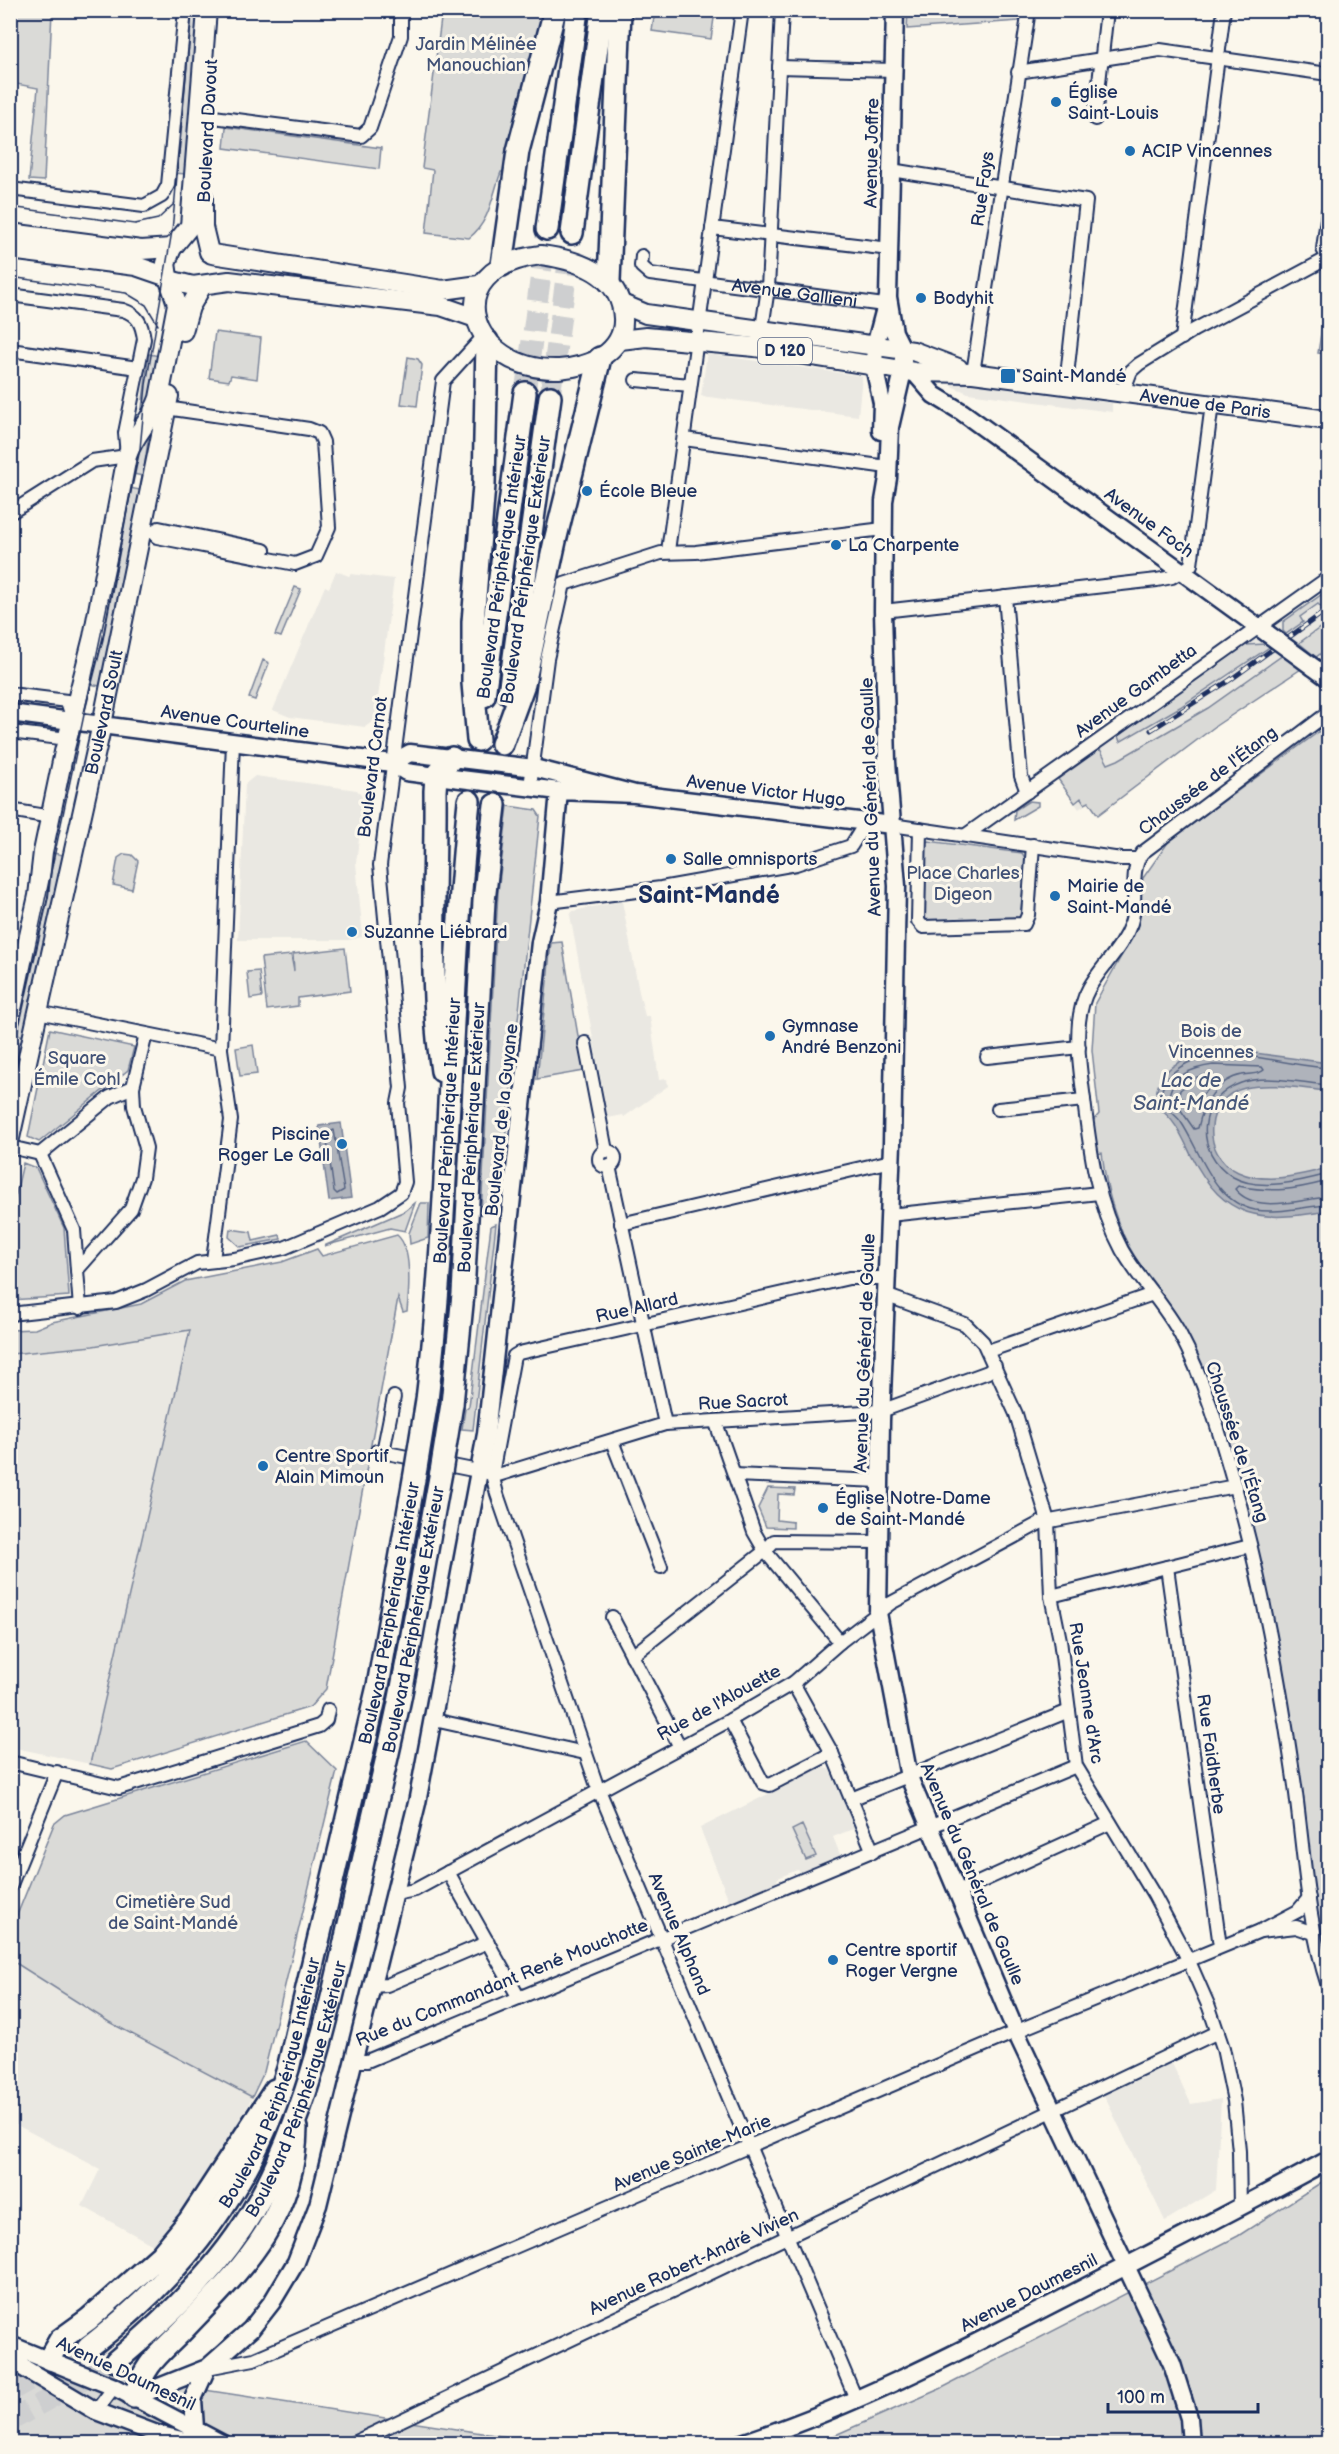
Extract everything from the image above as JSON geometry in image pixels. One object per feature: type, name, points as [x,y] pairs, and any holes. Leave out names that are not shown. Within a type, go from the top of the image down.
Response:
[{"type":"highway","points":[[502,265],[518,151],[555,10]]},
{"type":"highway","points":[[547,229],[577,10]]},
{"type":"highway","points":[[572,232],[602,10]]},
{"type":"highway","points":[[609,281],[620,10]]},
{"type":"highway","name":"Boulevard Périphérique Intérieur","points":[[486,339],[484,485],[473,622],[473,683],[478,741],[525,393]]},
{"type":"highway","name":"Boulevard Périphérique Extérieur","points":[[550,397],[502,744],[524,684],[555,541],[600,358]]},
{"type":"highway","points":[[449,1121],[437,1038],[433,966],[436,776],[452,758]]},
{"type":"highway","name":"Boulevard Périphérique Intérieur","points":[[88,2348],[129,2316],[162,2285],[196,2245],[257,2151],[275,2111],[288,2069],[378,1686],[427,1400],[439,1288],[459,899],[469,801]]},
{"type":"highway","name":"Boulevard Périphérique Extérieur","points":[[116,2361],[153,2331],[191,2292],[233,2238],[264,2191],[296,2122],[324,2033],[400,1698],[452,1404],[464,1282],[484,901],[495,805]]},
{"type":"highway","points":[[49,2359],[60,2340],[90,2319],[161,2255],[189,2221],[288,2069]]},
{"type":"highway","points":[[134,2397],[142,2373],[153,2357],[218,2293],[264,2237],[290,2181],[296,2159],[296,2122]]},
{"type":"main road","name":"Boulevard Davout","points":[[173,247],[190,226],[207,10]]},
{"type":"main road","name":"Boulevard Davout","points":[[211,253],[203,227],[206,116],[216,10]]},
{"type":"main road","name":"Avenue Joffre","points":[[886,301],[890,249],[895,10]]},
{"type":"main road","points":[[10,233],[141,250],[192,246],[232,260],[443,290],[479,285],[502,265],[519,258],[541,255],[570,259],[609,281],[622,304],[624,322],[620,340],[600,358],[570,368],[535,368],[507,358],[486,339],[476,318],[475,303],[479,285]]},
{"type":"main road","name":"Boulevard Soult","points":[[10,1020],[38,896],[72,708],[93,637],[127,456],[132,439],[155,410],[159,398],[177,304],[166,263],[173,247]]},
{"type":"main road","points":[[10,250],[136,266],[185,285],[229,281],[436,306],[476,318]]},
{"type":"main road","name":"Boulevard Soult","points":[[10,1138],[146,530],[177,351],[188,313],[212,268],[211,253]]},
{"type":"main road","points":[[886,301],[894,332],[903,350]]},
{"type":"main road","name":"Avenue du Général de Gaulle","points":[[886,301],[875,346],[874,366],[882,403],[880,465],[884,501],[883,611],[892,825],[896,850],[897,886],[891,1161],[881,1411],[878,1613],[909,1777],[1016,2032],[1179,2381],[1189,2418],[1191,2444]]},
{"type":"main road","name":"D 120","points":[[622,304],[646,314],[875,346]]},
{"type":"main road","name":"D 120","points":[[620,340],[646,337],[755,347],[874,366]]},
{"type":"main road","name":"Avenue de Paris","points":[[875,346],[903,350],[938,366],[973,373],[1329,420]]},
{"type":"main road","name":"Avenue du Général de Gaulle","points":[[884,501],[888,478],[890,427],[908,371],[903,350]]},
{"type":"main road","name":"Avenue de Paris","points":[[874,366],[908,371],[938,366]]},
{"type":"main road","points":[[938,366],[945,401]]},
{"type":"main road","name":"Avenue Foch","points":[[908,371],[945,401],[1329,678]]},
{"type":"main road","name":"Avenue Courteline","points":[[10,713],[72,708],[102,724],[392,763],[406,772],[559,791],[635,794]]},
{"type":"main road","name":"Avenue Courteline","points":[[392,763],[410,753],[534,768],[635,794]]},
{"type":"main road","name":"Boulevard de la Guyane","points":[[143,2429],[161,2398],[204,2374],[262,2316],[284,2285],[300,2253],[318,2205],[395,1894],[486,1472],[498,1330],[540,942],[549,902],[559,791]]},
{"type":"main road","name":"Avenue Victor Hugo","points":[[635,794],[892,825]]},
{"type":"main road","name":"Avenue Daumesnil","points":[[739,2444],[781,2430],[856,2399],[954,2353],[1126,2267],[1329,2160]]},
{"type":"main road","name":"Avenue Daumesnil","points":[[10,2345],[114,2387],[156,2408],[196,2436]]},
{"type":"main road","points":[[39,2378],[49,2359]]},
{"type":"main road","name":"Avenue Daumesnil","points":[[10,2360],[96,2412],[143,2429],[196,2436],[223,2444]]},
{"type":"main road","points":[[196,2436],[191,2404],[204,2374]]},
{"type":"main road","name":"Boulevard de la Guyane","points":[[134,2397],[204,2374]]},
{"type":"main road","points":[[125,2423],[134,2397]]},
{"type":"street","name":"Boulevard Davout","points":[[10,189],[144,206],[162,196],[168,185],[185,10]]},
{"type":"street","points":[[206,116],[362,136],[370,128],[401,36],[401,10]]},
{"type":"street","points":[[668,551],[742,10]]},
{"type":"street","points":[[755,347],[764,330],[768,288],[782,10]]},
{"type":"street","name":"Rue Fays","points":[[973,373],[1029,10]]},
{"type":"street","points":[[1095,119],[1107,10]]},
{"type":"street","points":[[1182,338],[1224,10]]},
{"type":"street","points":[[1018,72],[1160,50],[1329,74]]},
{"type":"street","points":[[779,68],[894,70]]},
{"type":"street","points":[[891,170],[1086,201],[1066,385]]},
{"type":"street","points":[[1123,392],[1134,367],[1328,258],[1323,249],[1329,211]]},
{"type":"street","points":[[712,228],[890,249]]},
{"type":"street","name":"Avenue Gallieni","points":[[642,256],[641,266],[645,272],[704,282],[886,301]]},
{"type":"street","name":"Boulevard Soult","points":[[10,295],[130,312],[143,327],[144,339],[125,433],[127,456]]},
{"type":"street","name":"Boulevard Carnot","points":[[10,1314],[80,1308],[133,1296],[197,1263],[234,1259],[284,1248],[398,1197],[405,1182],[398,1104],[401,1088],[380,865],[443,381],[486,339]]},
{"type":"street","points":[[10,350],[138,368]]},
{"type":"street","points":[[636,380],[690,386]]},
{"type":"street","points":[[883,611],[1157,580],[1182,571],[1191,565],[1212,404]]},
{"type":"street","points":[[146,530],[159,528],[309,559],[316,556],[329,527],[323,442],[319,433],[309,429],[166,408]]},
{"type":"street","points":[[684,440],[880,465]]},
{"type":"street","points":[[10,513],[92,460],[127,456]]},
{"type":"street","points":[[530,788],[547,659],[564,584],[668,551],[696,552],[884,529]]},
{"type":"street","name":"Avenue Gambetta","points":[[966,835],[1263,630],[1329,578]]},
{"type":"street","points":[[1005,597],[1021,776],[1027,792]]},
{"type":"street","points":[[10,694],[72,708]]},
{"type":"street","name":"Chaussée de l'Étang","points":[[1329,713],[1148,848],[1138,859],[1134,871],[1136,896],[1131,922],[1117,951],[1086,994],[1081,1017],[1079,1047],[1084,1100],[1099,1193],[1123,1251],[1180,1334],[1198,1375],[1235,1486],[1250,1546],[1289,1745],[1314,1933],[1329,1986]]},
{"type":"street","points":[[10,732],[68,740]]},
{"type":"street","points":[[213,1260],[231,1120],[221,1049],[233,742]]},
{"type":"street","points":[[559,791],[565,780],[561,774]]},
{"type":"street","points":[[10,810],[51,817]]},
{"type":"street","points":[[549,902],[661,888],[796,864],[851,846],[867,822]]},
{"type":"street","points":[[892,825],[1121,859],[1138,859]]},
{"type":"street","points":[[920,829],[918,921],[923,927],[1024,924],[1028,915],[1033,845]]},
{"type":"street","points":[[38,1012],[221,1049]]},
{"type":"street","points":[[77,1270],[131,1209],[142,1178],[146,1148],[134,1106],[133,1087],[146,1034]]},
{"type":"street","points":[[585,1043],[606,1151],[612,1153],[615,1159],[609,1166],[665,1424]]},
{"type":"street","points":[[987,1057],[1079,1047]]},
{"type":"street","points":[[40,1154],[110,1096],[133,1087]]},
{"type":"street","points":[[998,1109],[1084,1100]]},
{"type":"street","points":[[10,1147],[40,1154]]},
{"type":"street","points":[[40,1154],[74,1230],[80,1308]]},
{"type":"street","points":[[621,1224],[891,1161]]},
{"type":"street","points":[[889,1215],[1099,1193]]},
{"type":"street","name":"Rue Allard","points":[[486,1472],[514,1356],[849,1278],[886,1286]]},
{"type":"street","name":"Rue Jeanne d'Arc","points":[[886,1286],[965,1324],[983,1342],[1016,1414],[1048,1521],[1051,1596],[1076,1766],[1154,1895],[1188,1959],[1218,2032],[1229,2074],[1237,2126],[1240,2208]]},
{"type":"street","points":[[988,1351],[1153,1294]]},
{"type":"street","name":"Rue Sacrot","points":[[486,1472],[504,1474],[665,1424],[716,1423],[881,1411],[988,1372],[995,1366]]},
{"type":"street","points":[[394,1396],[380,1452],[486,1472]]},
{"type":"street","points":[[716,1423],[754,1532],[765,1551],[840,1642]]},
{"type":"street","points":[[612,1441],[661,1567]]},
{"type":"street","name":"Avenue Alphand","points":[[486,1472],[599,1790],[856,2399]]},
{"type":"street","points":[[734,1475],[880,1481]]},
{"type":"street","name":"Rue de l'Alouette","points":[[395,1894],[415,1890],[730,1720],[793,1683],[878,1613],[921,1587],[1048,1521],[1235,1486]]},
{"type":"street","points":[[632,1656],[765,1551],[774,1540],[878,1542]]},
{"type":"street","points":[[1051,1596],[1250,1546]]},
{"type":"street","name":"Rue Faidherbe","points":[[1167,1567],[1220,1946]]},
{"type":"street","points":[[612,1617],[680,1747]]},
{"type":"street","points":[[793,1683],[832,1753],[873,1852]]},
{"type":"street","points":[[10,1762],[119,1788],[319,1726],[326,1720],[328,1710]]},
{"type":"street","points":[[851,1799],[1069,1711]]},
{"type":"street","points":[[434,1720],[585,1753]]},
{"type":"street","points":[[730,1720],[763,1783],[770,1785],[832,1753]]},
{"type":"street","name":"Rue du Commandant René Mouchotte","points":[[353,2061],[367,2061],[1076,1766]]},
{"type":"street","points":[[10,1887],[57,1772]]},
{"type":"street","points":[[958,1892],[1110,1824]]},
{"type":"street","points":[[448,1872],[519,1998]]},
{"type":"street","points":[[1260,1931],[1298,1911],[1309,1898]]},
{"type":"street","points":[[1260,1931],[1296,1927],[1314,1933]]},
{"type":"street","name":"Avenue Sainte-Marie","points":[[204,2374],[254,2358],[1016,2032],[1260,1931]]},
{"type":"street","points":[[372,1986],[387,1985],[488,1942]]},
{"type":"street","name":"Avenue Robert-André Vivien","points":[[351,2444],[1218,2032]]},
{"type":"street","points":[[96,2412],[114,2387]]},
{"type":"shaded area","points":[[707,354],[862,376],[858,416],[701,396]]},
{"type":"shaded area","points":[[956,379],[1112,403],[1112,412],[968,393],[949,385]]},
{"type":"shaded area","points":[[336,571],[349,576],[351,574],[394,579],[375,720],[365,727],[290,717],[273,710],[325,586],[329,588]]},
{"type":"shaded area","points":[[1328,590],[1328,648],[1217,725],[1098,815],[1089,802],[1079,809],[1058,779],[1245,645]]},
{"type":"shaded area","points":[[255,776],[357,790],[364,799],[356,863],[363,937],[348,940],[238,940],[245,784]]},
{"type":"shaded area","points":[[622,901],[639,992],[645,1016],[650,1016],[659,1080],[667,1079],[668,1086],[624,1117],[623,1115],[608,1118],[570,915],[573,911]]},
{"type":"shaded area","points":[[190,1330],[90,1764],[11,1747],[11,1354],[93,1346]]},
{"type":"shaded area","points":[[822,1767],[830,1770],[855,1828],[833,1837],[841,1857],[802,1872],[797,1870],[778,1878],[776,1883],[730,1903],[700,1828]]},
{"type":"shaded area","points":[[10,1960],[252,2097],[227,2149],[155,2246],[82,2206],[100,2169],[11,2122]]},
{"type":"shaded area","points":[[1169,2057],[1191,2104],[1221,2099],[1216,2190],[1165,2221],[1101,2089]]},
{"type":"green space","points":[[908,10],[1021,11],[1019,21],[907,29]]},
{"type":"green space","points":[[15,11],[52,11],[44,181],[29,180],[38,88],[11,83]]},
{"type":"green space","points":[[190,11],[200,11],[186,174],[174,173]]},
{"type":"green space","name":"Jardin Mélinée Manouchian","points":[[442,11],[548,11],[504,172],[501,172],[490,208],[482,224],[469,238],[426,233],[433,170],[422,168]]},
{"type":"green space","points":[[655,11],[715,11],[711,39],[652,31]]},
{"type":"green space","points":[[226,127],[381,148],[379,169],[224,148]]},
{"type":"green space","points":[[1328,287],[1328,354],[1318,353]]},
{"type":"green space","points":[[215,332],[261,338],[257,379],[231,375],[229,381],[209,378]]},
{"type":"green space","points":[[149,354],[160,356],[153,393],[140,423]]},
{"type":"green space","points":[[408,357],[418,359],[422,365],[417,406],[401,404]]},
{"type":"green space","points":[[150,427],[143,476],[133,474],[137,450]]},
{"type":"green space","points":[[130,488],[140,490],[139,498],[142,499],[104,680],[101,680],[100,686],[90,684]]},
{"type":"green space","points":[[295,587],[301,589],[281,637],[275,635]]},
{"type":"green space","points":[[1328,590],[1328,603],[1322,608],[1318,604],[1300,617],[1303,622],[1286,634],[1283,631],[1283,622]]},
{"type":"green space","points":[[1328,622],[1328,648],[1316,657],[1299,643]]},
{"type":"green space","points":[[1268,644],[1271,646],[1180,707],[1120,742],[1118,736],[1245,645]]},
{"type":"green space","points":[[1283,655],[1301,669],[1217,725],[1098,815],[1089,802],[1085,804],[1081,798],[1075,803],[1058,779],[1100,749],[1108,764],[1118,760],[1208,708]]},
{"type":"green space","points":[[263,660],[269,663],[255,700],[249,698]]},
{"type":"green space","name":"Bois de Vincennes","points":[[1328,725],[1328,1969],[1313,1891],[1301,1787],[1210,1388],[1180,1322],[1135,1257],[1122,1233],[1109,1194],[1102,1153],[1096,1154],[1091,1123],[1099,1114],[1092,1050],[1095,1003],[1137,928],[1143,878],[1169,841]]},
{"type":"green space","points":[[1029,801],[1038,802],[1038,806],[1014,820],[1015,810]]},
{"type":"green space","points":[[508,806],[536,810],[540,816],[498,1205],[481,1214],[498,892]]},
{"type":"green space","name":"Place Charles Digeon","points":[[928,841],[1022,853],[1026,860],[1020,920],[926,922],[923,914],[924,843]]},
{"type":"green space","points":[[48,852],[69,856],[25,1036],[15,1034],[15,1025]]},
{"type":"green space","points":[[124,854],[132,855],[138,861],[132,889],[113,885],[118,858]]},
{"type":"green space","points":[[562,942],[584,1071],[537,1079],[551,943]]},
{"type":"green space","points":[[345,948],[350,991],[298,998],[298,1006],[267,1010],[261,958],[291,955],[294,971],[293,954]]},
{"type":"green space","points":[[259,971],[262,997],[250,999],[247,972]]},
{"type":"green space","name":"Square Émile Cohl","points":[[50,1029],[134,1047],[128,1070],[39,1142],[28,1137]]},
{"type":"green space","points":[[14,1041],[24,1043],[11,1112],[10,1048]]},
{"type":"green space","points":[[253,1045],[257,1074],[240,1076],[236,1048]]},
{"type":"green space","points":[[23,1163],[36,1168],[64,1228],[69,1296],[11,1300],[11,1215]]},
{"type":"green space","points":[[415,1203],[405,1231],[390,1228],[324,1246],[405,1211]]},
{"type":"green space","points":[[421,1203],[429,1203],[428,1238],[410,1244],[409,1233]]},
{"type":"green space","points":[[496,1224],[473,1430],[462,1429],[465,1409],[469,1406],[491,1226]]},
{"type":"green space","points":[[230,1229],[251,1232],[253,1241],[280,1235],[281,1239],[240,1247],[229,1237]]},
{"type":"green space","name":"Centre Sportif Alain Mimoun","points":[[397,1235],[406,1250],[408,1260],[407,1311],[403,1312],[398,1298],[326,1689],[310,1707],[112,1769],[90,1764],[190,1330],[93,1346],[11,1354],[11,1330],[35,1329],[52,1322],[141,1304],[185,1281],[282,1262],[317,1249],[322,1256]]},
{"type":"green space","points":[[768,1488],[795,1489],[794,1495],[778,1494],[777,1520],[793,1522],[793,1528],[766,1527],[758,1508]]},
{"type":"green space","name":"Cimetière Sud de Saint-Mandé","points":[[306,1741],[337,1771],[264,2072],[252,2097],[109,2022],[11,1960],[11,1930],[54,1824],[65,1815]]},
{"type":"green space","points":[[802,1825],[816,1856],[806,1860],[792,1830]]},
{"type":"green space","points":[[1328,2178],[1328,2443],[815,2444],[942,2388],[1238,2236]]},
{"type":"green space","points":[[11,2360],[546,2443],[11,2444]]},
{"type":"water","name":"Lac de Saint-Mandé","points":[[1212,1051],[1240,1051],[1328,1063],[1328,1091],[1276,1086],[1245,1088],[1231,1093],[1221,1103],[1212,1127],[1217,1153],[1226,1164],[1249,1176],[1283,1178],[1328,1168],[1328,1211],[1283,1216],[1264,1216],[1247,1212],[1217,1194],[1204,1177],[1177,1128],[1157,1107],[1156,1095],[1164,1075],[1171,1068],[1189,1057]]},
{"type":"water","points":[[341,1123],[351,1198],[329,1201],[319,1126]]},
{"type":"tunnel","points":[[525,393],[547,229]]},
{"type":"tunnel","points":[[550,397],[572,233]]},
{"type":"tunnel","points":[[10,2391],[88,2348]]},
{"type":"tunnel","points":[[10,2421],[116,2361]]},
{"type":"tram line","points":[[10,1066],[140,449],[146,385],[172,231],[192,10]]},
{"type":"tram line","points":[[10,207],[135,224],[158,219],[175,203]]},
{"type":"tram line","points":[[10,277],[126,293],[146,305],[158,325]]},
{"type":"tram line","points":[[10,1095],[19,1057]]},
{"type":"railway","points":[[1151,730],[1230,680],[1328,609]]},
{"type":"place","name":"Église Saint-Louis","points":[[1056,102]]},
{"type":"place","name":"ACIP Vincennes","points":[[1130,151]]},
{"type":"place","name":"Bodyhit","points":[[921,298]]},
{"type":"place","name":"Saint-Mandé","points":[[1008,376]]},
{"type":"place","name":"École Bleue","points":[[587,491]]},
{"type":"place","name":"La Charpente","points":[[836,545]]},
{"type":"place","name":"Salle omnisports","points":[[671,859]]},
{"type":"place","name":"Mairie de Saint-Mandé","points":[[1055,896]]},
{"type":"place","name":"Suzanne Liébrard","points":[[352,932]]},
{"type":"place","name":"Gymnase André Benzoni","points":[[770,1036]]},
{"type":"place","name":"Piscine Roger Le Gall","points":[[342,1144]]},
{"type":"place","name":"Centre Sportif Alain Mimoun","points":[[263,1466]]},
{"type":"place","name":"Église Notre-Dame de Saint-Mandé","points":[[823,1508]]},
{"type":"place","name":"Centre sportif Roger Vergne","points":[[833,1960]]},
{"type":"district","name":"Saint-Mandé","points":[[709,895]]}]
